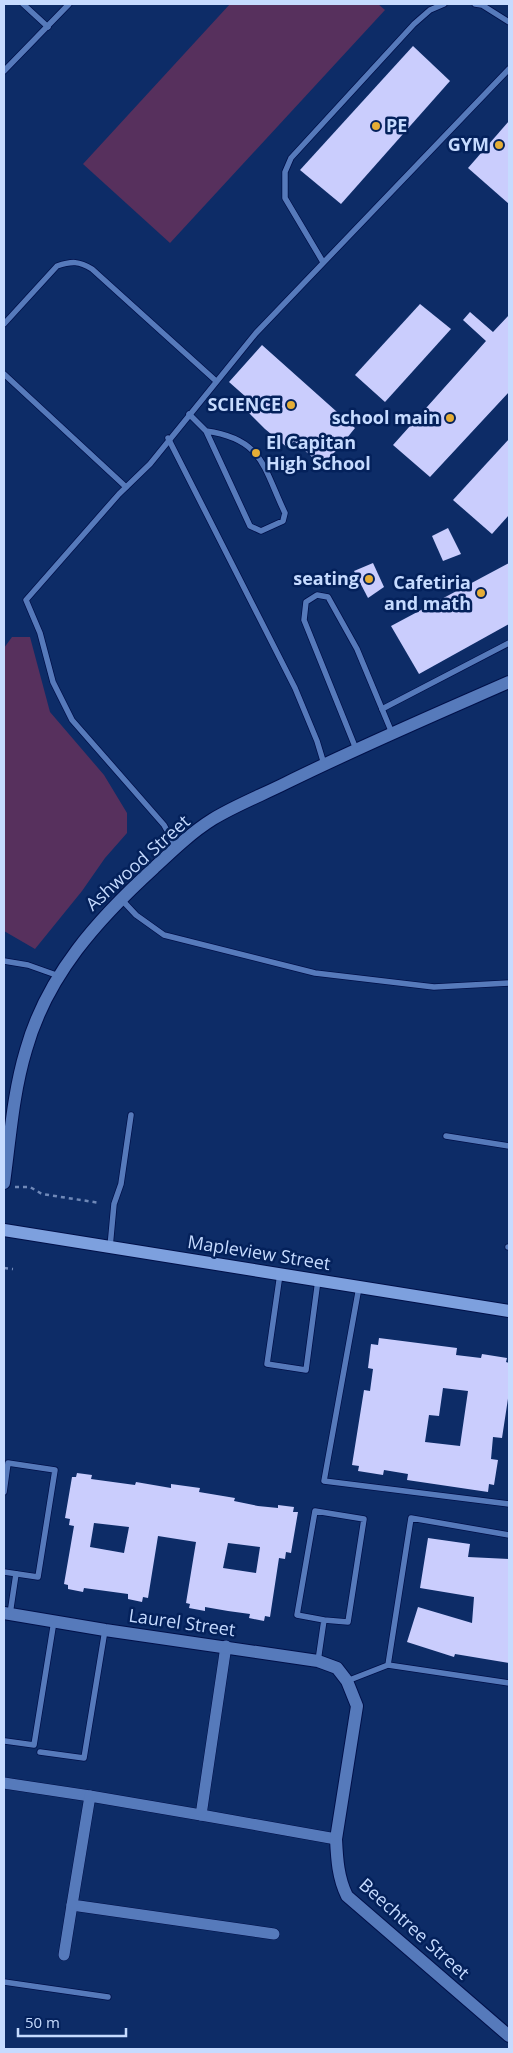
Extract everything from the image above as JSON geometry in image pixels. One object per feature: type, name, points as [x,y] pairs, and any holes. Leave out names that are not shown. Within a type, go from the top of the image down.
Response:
[{"type":"main road","name":"Mapleview Street","points":[[4,1230],[509,1311]]},
{"type":"street","name":"Ashwood Street","points":[[4,1182],[18,1086],[26,1049],[44,1004],[68,959],[93,927],[121,898],[176,847],[212,819],[356,749],[509,682]]},
{"type":"street","name":"Laurel Street","points":[[7,1613],[105,1630],[318,1660],[337,1668],[348,1681]]},
{"type":"street","points":[[201,1815],[226,1646]]},
{"type":"street","name":"Beechtree Street","points":[[348,1681],[357,1706],[336,1839],[341,1884],[347,1896],[508,2031]]},
{"type":"street","points":[[4,1783],[336,1839]]},
{"type":"street","points":[[64,1955],[90,1796]]},
{"type":"street","points":[[72,1905],[274,1934]]},
{"type":"lane","points":[[23,4],[48,26]]},
{"type":"lane","points":[[4,71],[69,4]]},
{"type":"lane","points":[[323,262],[285,198],[285,172],[291,158],[414,24],[430,10],[444,4]]},
{"type":"lane","points":[[475,4],[482,5],[509,22]]},
{"type":"lane","points":[[176,847],[164,825],[72,720],[53,682],[40,633],[26,600],[126,486],[150,464],[168,438],[256,332],[507,76],[509,69]]},
{"type":"lane","points":[[4,324],[58,266],[69,262],[81,262],[92,269],[216,381]]},
{"type":"lane","points":[[4,374],[126,486]]},
{"type":"lane","points":[[188,414],[206,432],[250,526],[261,532],[283,521],[285,513],[255,452],[234,437],[206,432]]},
{"type":"lane","points":[[168,438],[295,688],[317,741],[324,764]]},
{"type":"lane","points":[[356,749],[304,620],[306,602],[317,595],[328,597],[357,649],[392,733]]},
{"type":"lane","points":[[382,709],[509,643]]},
{"type":"lane","points":[[121,898],[136,915],[164,935],[315,973],[434,987],[509,983]]},
{"type":"lane","points":[[4,961],[28,965],[59,976]]},
{"type":"lane","points":[[110,1247],[114,1204],[121,1184],[131,1115]]},
{"type":"lane","points":[[446,1136],[509,1146]]},
{"type":"lane","points":[[280,1274],[267,1364],[306,1370],[318,1280]]},
{"type":"lane","points":[[359,1287],[324,1481],[509,1504]]},
{"type":"lane","points":[[4,1492],[8,1463],[55,1470],[38,1577],[4,1572]]},
{"type":"lane","points":[[315,1511],[364,1519],[348,1622],[324,1620],[298,1614],[315,1511]]},
{"type":"lane","points":[[388,1665],[412,1518],[509,1535]]},
{"type":"lane","points":[[7,1613],[16,1574]]},
{"type":"lane","points":[[318,1660],[324,1620]]},
{"type":"lane","points":[[5,1741],[34,1745],[54,1621]]},
{"type":"lane","points":[[40,1752],[84,1758],[105,1630]]},
{"type":"lane","points":[[348,1681],[388,1665],[509,1683]]},
{"type":"lane","points":[[4,1982],[108,1998]]},
{"type":"path","points":[[30,1187],[42,1194],[100,1203]]},
{"type":"path","points":[[4,1268],[13,1269]]},
{"type":"shaded area","points":[[230,4],[378,4],[385,10],[170,243],[83,164]]},
{"type":"shaded area","points":[[12,637],[30,637],[50,712],[104,775],[127,813],[127,833],[105,858],[82,891],[35,949],[4,931],[4,648]]},
{"type":"building","name":"PE","points":[[413,46],[450,81],[341,204],[300,170]]},
{"type":"building","name":"GYM","points":[[509,121],[509,204],[468,168]]},
{"type":"building","points":[[420,304],[451,329],[385,402],[355,375]]},
{"type":"building","name":"school main","points":[[470,312],[493,332],[509,315],[509,392],[430,477],[393,445],[486,341],[463,320]]},
{"type":"building","name":"SCIENCE","points":[[262,345],[355,428],[338,449],[321,465],[294,441],[288,448],[265,429],[249,413],[255,405],[229,382]]},
{"type":"building","points":[[509,439],[509,515],[492,534],[453,500]]},
{"type":"building","points":[[448,528],[461,554],[443,561],[432,536]]},
{"type":"building","name":"seating","points":[[373,563],[384,587],[368,598],[354,571]]},
{"type":"building","name":"Cafetiria and math","points":[[509,563],[509,624],[419,674],[391,626]]},
{"type":"building","points":[[379,1338],[457,1348],[456,1355],[481,1358],[482,1354],[507,1358],[506,1362],[509,1363],[509,1392],[502,1438],[493,1437],[491,1459],[498,1460],[494,1485],[489,1484],[488,1492],[407,1480],[408,1474],[384,1470],[383,1475],[358,1471],[359,1466],[352,1465],[364,1390],[370,1391],[373,1369],[368,1368],[371,1344],[378,1345]],"holes":[[[443,1388],[468,1391],[460,1446],[425,1442],[429,1415],[439,1416]]]},
{"type":"building","points":[[77,1473],[92,1475],[91,1479],[135,1485],[136,1482],[171,1488],[171,1484],[200,1488],[199,1492],[235,1498],[234,1501],[258,1506],[278,1508],[278,1505],[294,1507],[293,1512],[298,1512],[291,1553],[286,1552],[285,1559],[279,1558],[270,1617],[265,1616],[264,1621],[249,1618],[250,1614],[205,1607],[205,1611],[189,1608],[190,1604],[186,1603],[196,1542],[158,1536],[148,1598],[143,1597],[142,1602],[128,1599],[128,1594],[84,1588],[83,1592],[68,1589],[68,1585],[64,1584],[74,1526],[69,1525],[70,1519],[65,1518],[72,1477],[76,1477]],"holes":[[[94,1523],[129,1527],[124,1553],[90,1547]],[[228,1543],[260,1547],[256,1573],[223,1568]]]},
{"type":"building","points":[[428,1538],[470,1544],[468,1557],[509,1559],[509,1663],[455,1654],[454,1657],[407,1642],[418,1607],[472,1623],[474,1597],[420,1588]]},
{"type":"place","name":"PE","points":[[376,126]]},
{"type":"place","name":"GYM","points":[[499,145]]},
{"type":"place","name":"SCIENCE","points":[[291,405]]},
{"type":"place","name":"school main","points":[[450,418]]},
{"type":"place","name":"El Capitan High School","points":[[256,453]]},
{"type":"place","name":"seating","points":[[369,579]]},
{"type":"place","name":"Cafetiria and math","points":[[481,593]]}]
